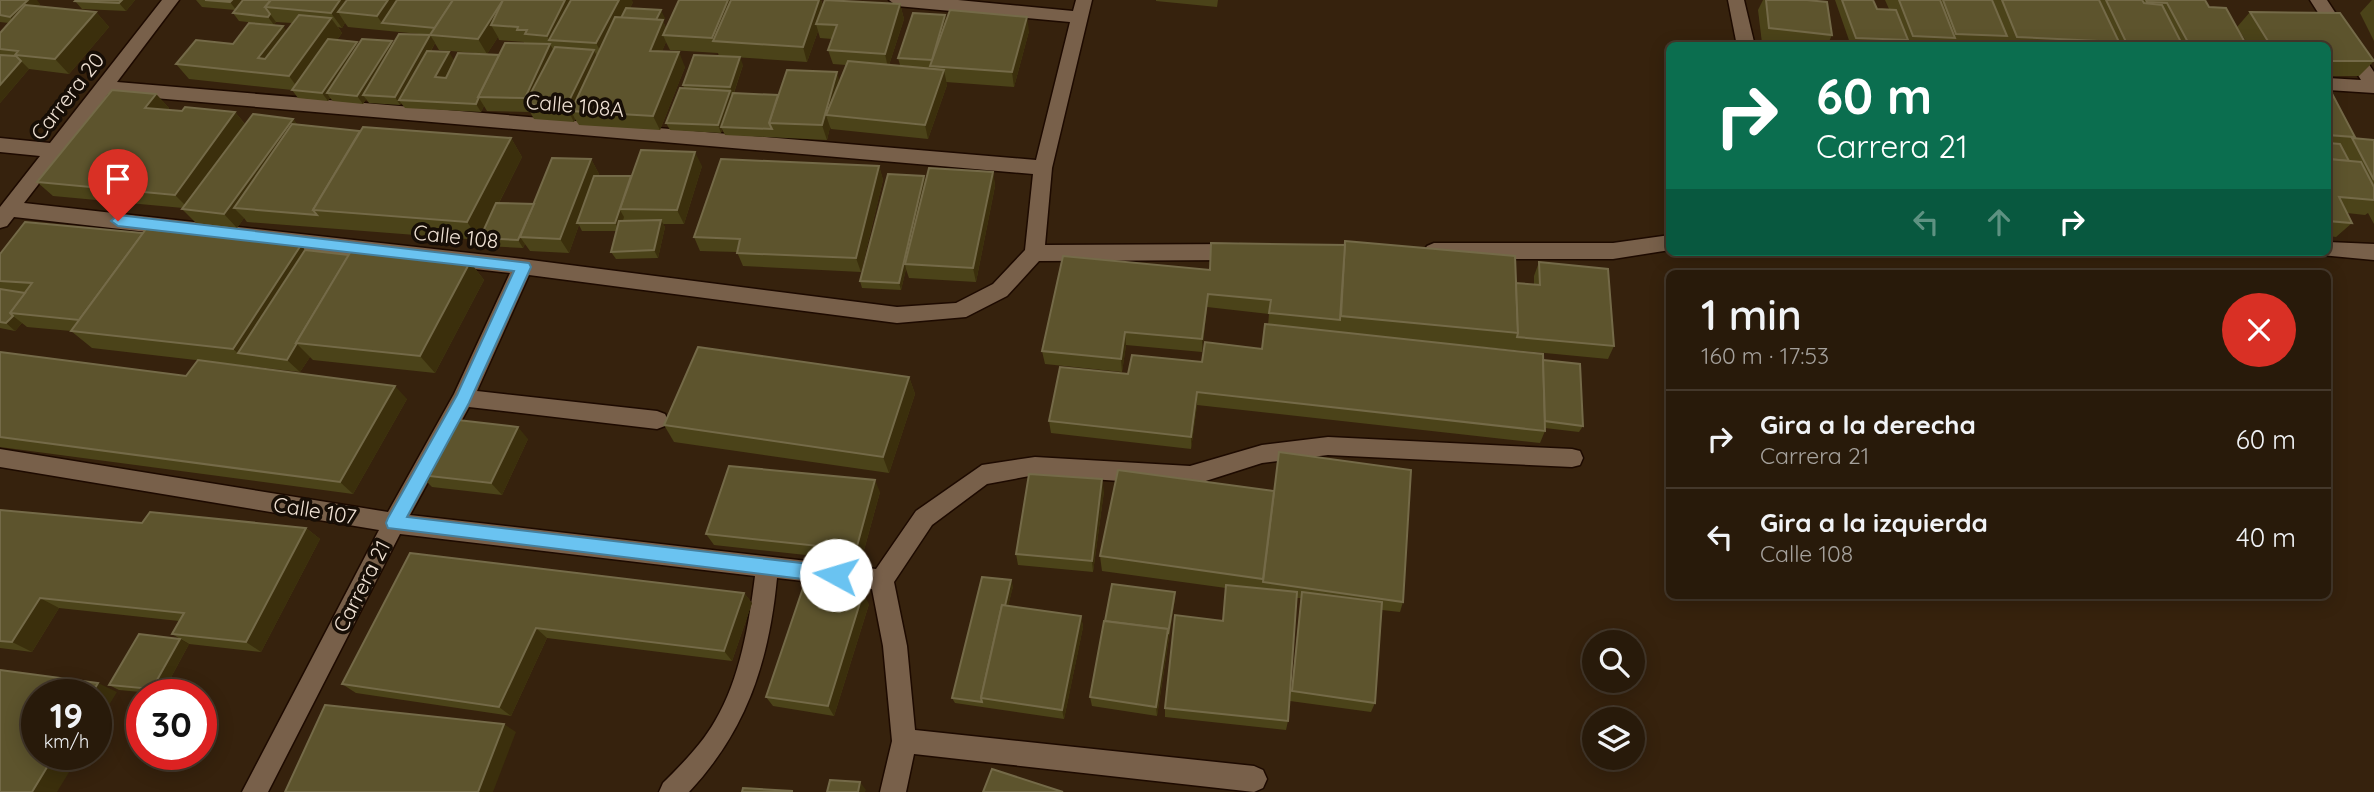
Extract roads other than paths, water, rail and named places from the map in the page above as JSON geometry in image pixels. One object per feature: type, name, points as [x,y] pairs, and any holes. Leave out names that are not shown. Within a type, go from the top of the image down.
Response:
[{"type":"street","name":"Carrera 20","points":[[5,215],[171,0]]},
{"type":"street","points":[[897,0],[1081,9],[1044,168],[1034,253],[1255,252]]},
{"type":"street","points":[[1736,0],[1745,42]]},
{"type":"street","points":[[2318,0],[2374,86]]},
{"type":"street","points":[[2331,84],[2374,86]]},
{"type":"street","name":"Calle 108A","points":[[102,87],[1044,168]]},
{"type":"street","points":[[0,145],[53,150]]},
{"type":"street","name":"Calle 108","points":[[5,215],[523,267],[897,316],[959,311],[1000,290],[1034,253]]},
{"type":"street","points":[[1420,251],[1613,251],[1666,243]]},
{"type":"street","points":[[2331,250],[2374,252]]},
{"type":"street","name":"Carrera 21","points":[[255,792],[394,523],[463,398],[523,267]]},
{"type":"street","points":[[463,398],[657,420]]},
{"type":"street","points":[[893,792],[904,741],[895,646],[881,580],[924,518],[982,475],[1035,466],[1190,476],[1262,454],[1328,446],[1572,458]]},
{"type":"street","name":"Calle 107","points":[[0,458],[394,523],[881,580]]},
{"type":"street","points":[[672,792],[724,729],[745,675],[763,606],[767,568]]},
{"type":"street","points":[[904,741],[1254,779]]}]
